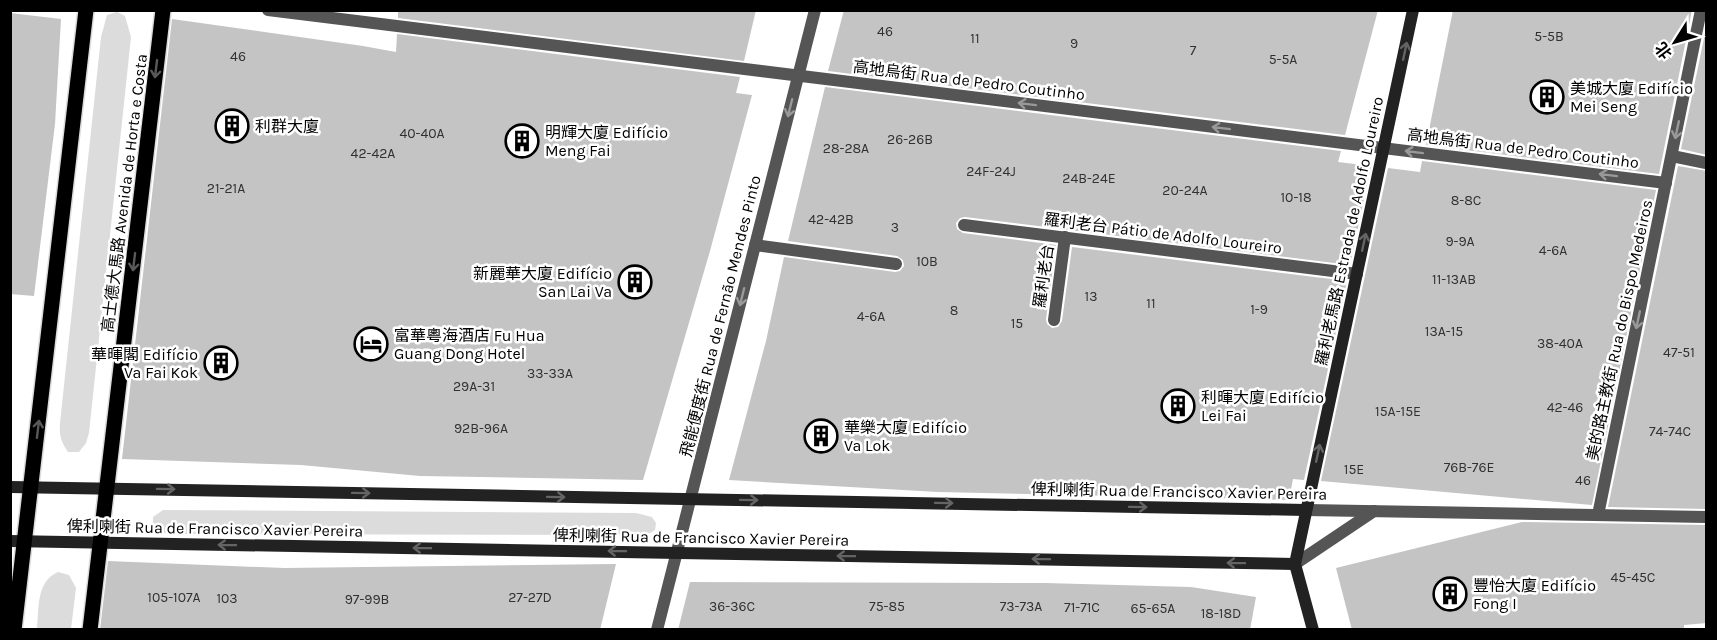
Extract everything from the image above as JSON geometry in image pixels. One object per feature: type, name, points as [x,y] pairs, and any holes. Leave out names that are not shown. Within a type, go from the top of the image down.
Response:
[{"type":"main road","points":[[14,630],[17,541],[31,487],[86,10]]},
{"type":"main road","name":"高士德大馬路 Avenida de Horta e Costa","points":[[90,630],[163,10]]},
{"type":"street","name":"高地烏街 Rua de Pedro Coutinho","points":[[268,10],[1666,183]]},
{"type":"street","name":"飛能便度街 Rua de Fernão Mendes Pinto","points":[[657,630],[815,10]]},
{"type":"street","name":"羅利老馬路 Estrada de Adolfo Loureiro","points":[[1294,564],[1413,10]]},
{"type":"street","name":"美的路主教街 Rua do Bispo Medeiros","points":[[1598,515],[1701,10]]},
{"type":"street","points":[[1672,156],[1707,163]]},
{"type":"street","name":"羅利老台 Pátio de Adolfo Loureiro","points":[[964,225],[1357,274]]},
{"type":"street","name":"羅利老台","points":[[1054,320],[1065,237]]},
{"type":"street","points":[[755,245],[896,264]]},
{"type":"street","name":"俾利喇街 Rua de Francisco Xavier Pereira","points":[[10,487],[1707,517]]},
{"type":"street","points":[[1313,630],[1294,564],[1374,511]]},
{"type":"street","name":"俾利喇街 Rua de Francisco Xavier Pereira","points":[[17,541],[1294,564]]},
{"type":"shaded area","points":[[117,12],[125,16],[131,37],[89,433],[86,443],[79,452],[68,452],[61,438],[60,423],[101,37],[107,15]]},
{"type":"shaded area","points":[[163,510],[636,513],[652,517],[656,523],[655,530],[650,533],[636,535],[179,534],[162,533],[156,530],[153,517]]},
{"type":"shaded area","points":[[58,572],[69,575],[76,588],[71,629],[37,629],[42,589],[51,576]]},
{"type":"building","points":[[398,10],[756,10],[744,61],[398,18]]},
{"type":"building","points":[[844,10],[1378,10],[1345,135],[828,71]]},
{"type":"building","name":"美城大廈 Edifício Mei Seng","points":[[1453,10],[1692,10],[1659,174],[1426,145]]},
{"type":"building","points":[[10,13],[61,19],[55,124],[34,296],[10,294]]},
{"type":"building","points":[[172,19],[396,52],[397,34],[740,77],[736,93],[752,95],[710,251],[643,480],[420,476],[301,465],[122,459]]},
{"type":"building","points":[[1707,24],[1707,155],[1681,149]]},
{"type":"building","points":[[825,87],[1341,151],[1338,162],[1371,166],[1350,265],[965,217],[960,218],[956,223],[957,229],[963,233],[1056,245],[1046,319],[1047,324],[1052,328],[1058,327],[1062,321],[1072,247],[1347,281],[1304,480],[1293,479],[1289,500],[938,492],[729,480],[766,341],[784,257],[895,272],[900,271],[904,266],[903,260],[897,256],[788,241]]},
{"type":"building","points":[[1422,161],[1656,190],[1592,505],[1321,481],[1388,168],[1420,172]]},
{"type":"building","points":[[1678,166],[1707,171],[1707,509],[1608,507]]},
{"type":"building","points":[[1522,522],[1707,525],[1707,623],[1684,625],[1684,630],[1352,630],[1336,568]]},
{"type":"building","points":[[108,561],[284,568],[616,564],[600,630],[100,630]]},
{"type":"building","points":[[690,582],[1045,583],[1191,587],[1256,597],[1250,630],[678,630]]},
{"type":"place","name":"美城大廈 Edifício Mei Seng","points":[[1547,97]]},
{"type":"place","name":"利群大廈","points":[[232,126]]},
{"type":"place","name":"明輝大廈 Edifício Meng Fai","points":[[522,141]]},
{"type":"place","name":"新麗華大廈 Edifício San Lai Va","points":[[635,282]]},
{"type":"place","name":"富華粵海酒店 Fu Hua Guang Dong Hotel","points":[[371,344]]},
{"type":"place","name":"華暉閣 Edifício Va Fai Kok","points":[[221,363]]},
{"type":"place","name":"利暉大廈 Edifício Lei Fai","points":[[1178,406]]},
{"type":"place","name":"華樂大廈 Edifício Va Lok","points":[[821,436]]},
{"type":"place","name":"豐怡大廈 Edifício Fong I","points":[[1450,594]]}]
